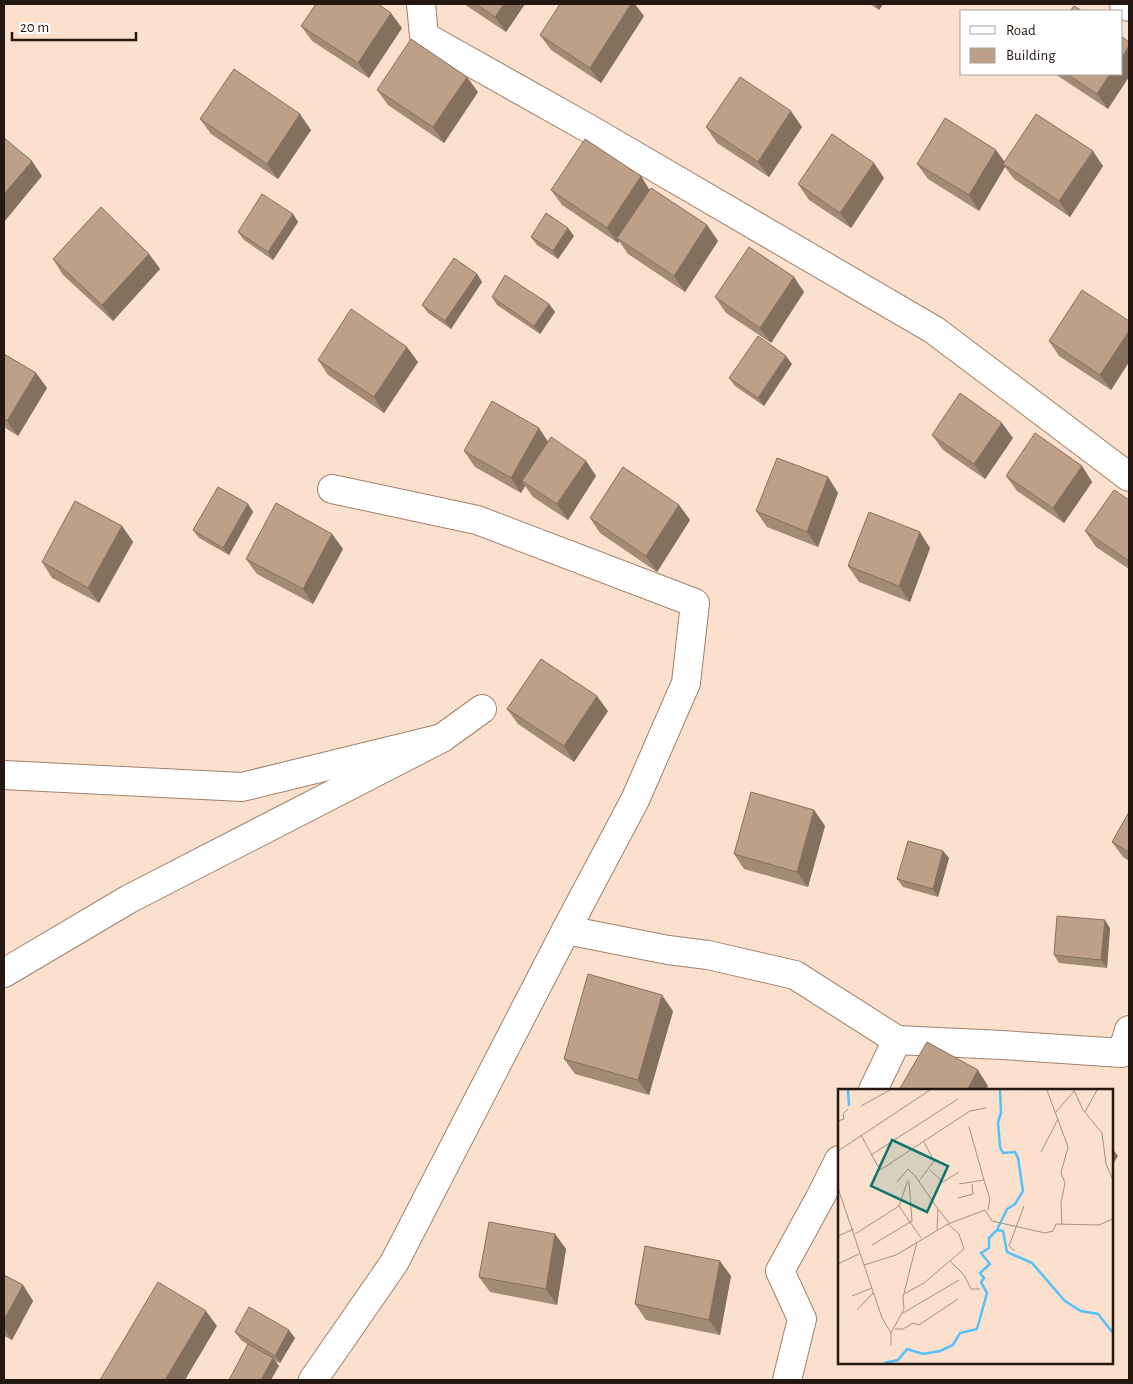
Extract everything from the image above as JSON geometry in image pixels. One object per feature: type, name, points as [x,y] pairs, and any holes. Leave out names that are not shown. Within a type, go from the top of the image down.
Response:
[{"type":"street","points":[[421,4],[424,36],[586,126],[934,330],[1129,477]]},
{"type":"street","points":[[1124,4],[1129,7]]},
{"type":"street","points":[[313,1380],[394,1263],[635,800],[686,683],[696,603],[477,520],[332,489]]},
{"type":"street","points":[[4,973],[129,899],[442,738],[482,709]]},
{"type":"street","points":[[4,775],[242,787],[442,738]]},
{"type":"street","points":[[566,930],[668,950],[708,955],[794,976],[897,1040],[1122,1053],[1129,1030]]},
{"type":"street","points":[[873,1089],[897,1040]]},
{"type":"street","points":[[787,1380],[802,1319],[780,1271],[822,1196],[838,1162]]},
{"type":"building","points":[[316,4],[378,4],[391,13],[358,63],[301,26]]},
{"type":"building","points":[[476,4],[504,4],[495,17]]},
{"type":"building","points":[[560,4],[631,4],[590,68],[540,35]]},
{"type":"building","points":[[1074,6],[1080,10],[1071,10]]},
{"type":"building","points":[[1123,38],[1129,42],[1129,46],[1123,55]]},
{"type":"building","points":[[411,39],[467,77],[433,127],[377,90]]},
{"type":"building","points":[[234,69],[300,114],[267,164],[200,119]]},
{"type":"building","points":[[1068,75],[1109,75],[1097,94]]},
{"type":"building","points":[[740,77],[791,111],[758,162],[706,127]]},
{"type":"building","points":[[1036,114],[1093,151],[1059,201],[1003,164]]},
{"type":"building","points":[[945,118],[996,150],[969,195],[917,164]]},
{"type":"building","points":[[832,134],[874,163],[840,213],[798,184]]},
{"type":"building","points":[[4,138],[32,161],[4,194]]},
{"type":"building","points":[[585,139],[641,176],[607,228],[551,190]]},
{"type":"building","points":[[651,188],[707,225],[674,276],[617,238]]},
{"type":"building","points":[[262,194],[293,214],[268,252],[238,232]]},
{"type":"building","points":[[101,207],[149,254],[102,305],[53,259]]},
{"type":"building","points":[[546,213],[568,228],[553,251],[531,237]]},
{"type":"building","points":[[749,247],[794,277],[760,328],[715,297]]},
{"type":"building","points":[[454,258],[477,274],[445,321],[422,305]]},
{"type":"building","points":[[505,275],[549,304],[534,326],[492,297]]},
{"type":"building","points":[[1082,290],[1129,321],[1129,331],[1100,375],[1049,341]]},
{"type":"building","points":[[351,309],[407,347],[374,397],[318,360]]},
{"type":"building","points":[[758,336],[786,356],[758,398],[729,378]]},
{"type":"building","points":[[4,354],[36,373],[7,421],[4,418]]},
{"type":"building","points":[[960,393],[1002,423],[974,464],[932,435]]},
{"type":"building","points":[[492,401],[539,428],[511,478],[464,451]]},
{"type":"building","points":[[1035,433],[1082,466],[1053,508],[1006,476]]},
{"type":"building","points":[[551,437],[586,461],[557,504],[522,481]]},
{"type":"building","points":[[777,458],[828,477],[807,532],[756,511]]},
{"type":"building","points":[[623,467],[679,505],[646,556],[590,518]]},
{"type":"building","points":[[218,487],[248,504],[223,548],[193,530]]},
{"type":"building","points":[[1114,490],[1129,500],[1129,561],[1085,531]]},
{"type":"building","points":[[75,501],[122,526],[88,588],[42,562]]},
{"type":"building","points":[[276,503],[332,534],[303,589],[246,559]]},
{"type":"building","points":[[869,512],[920,532],[899,586],[848,566]]},
{"type":"building","points":[[541,659],[597,696],[564,746],[507,709]]},
{"type":"building","points":[[751,792],[814,810],[797,872],[734,854]]},
{"type":"building","points":[[1129,812],[1129,852],[1112,842]]},
{"type":"building","points":[[908,841],[943,851],[933,889],[897,879]]},
{"type":"building","points":[[1057,916],[1105,920],[1101,960],[1054,955]]},
{"type":"building","points":[[588,974],[662,995],[638,1080],[564,1059]]},
{"type":"building","points":[[927,1042],[978,1070],[968,1089],[900,1089]]},
{"type":"building","points":[[489,1222],[555,1234],[546,1289],[479,1277]]},
{"type":"building","points":[[645,1246],[720,1261],[709,1320],[635,1304]]},
{"type":"building","points":[[4,1275],[23,1285],[4,1320]]},
{"type":"building","points":[[158,1282],[206,1311],[165,1380],[100,1380]]},
{"type":"building","points":[[249,1307],[289,1330],[275,1356],[235,1332]]},
{"type":"building","points":[[248,1344],[273,1358],[261,1380],[229,1380]]}]
